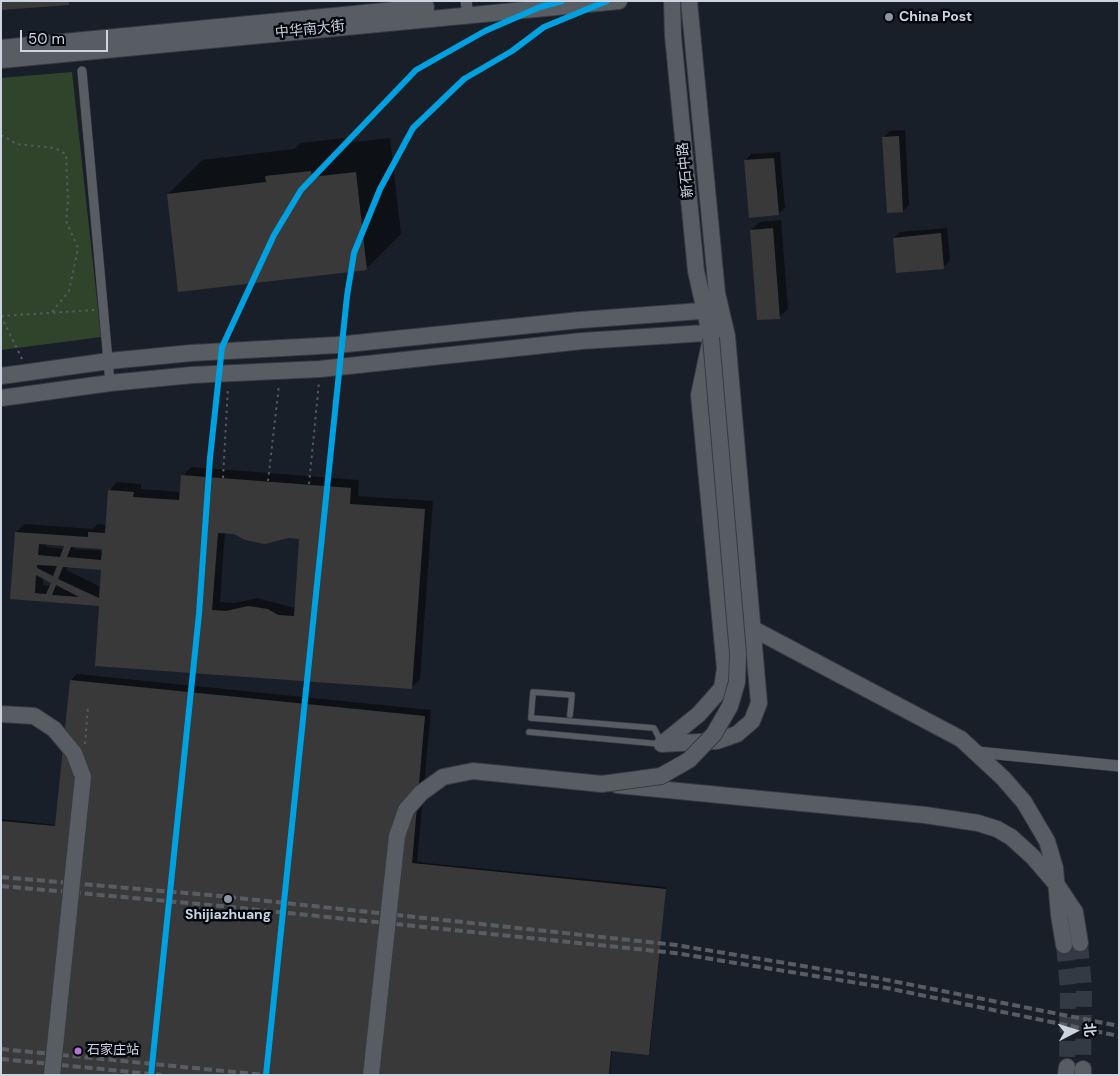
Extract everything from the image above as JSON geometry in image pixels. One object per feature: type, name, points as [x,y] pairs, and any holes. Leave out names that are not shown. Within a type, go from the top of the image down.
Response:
[{"type":"main road","name":"中华南大街","points":[[1,60],[467,6],[488,1]]},
{"type":"main road","name":"中华南大街","points":[[1,48],[467,6],[620,1]]},
{"type":"main road","name":"新石中路","points":[[672,1],[673,36],[696,271],[713,310]]},
{"type":"main road","name":"新石中路","points":[[689,1],[717,293],[713,310]]},
{"type":"main road","points":[[1,376],[109,361],[190,353],[337,345],[580,320],[713,310],[759,703],[752,722],[737,734],[717,741],[662,744]]},
{"type":"main road","points":[[1,398],[110,383],[229,372],[320,369],[582,341],[716,334]]},
{"type":"main road","points":[[662,744],[699,714],[722,688],[725,669],[699,395],[716,334]]},
{"type":"main road","points":[[602,784],[661,776],[689,760],[714,734],[730,706],[737,682],[738,644],[716,334]]},
{"type":"main road","points":[[720,616],[751,627],[935,724],[961,739],[977,752],[1024,802],[1047,841],[1056,868],[1059,915],[1064,946]]},
{"type":"main road","points":[[1,714],[34,716],[54,729],[74,753],[83,777],[52,1075]]},
{"type":"main road","points":[[371,1075],[397,836],[406,810],[421,793],[443,777],[473,771],[925,815],[978,823],[997,829],[1011,837],[1034,857],[1057,885],[1075,912],[1080,943]]},
{"type":"street","points":[[82,71],[110,383]]},
{"type":"street","points":[[977,752],[1119,766]]},
{"type":"lane","points":[[570,715],[572,695],[533,692],[531,718],[654,728],[662,744]]},
{"type":"lane","points":[[529,732],[662,744]]},
{"type":"path","points":[[1,135],[17,144],[55,148],[66,154],[68,201],[66,221],[78,248],[69,291],[52,312]]},
{"type":"path","points":[[28,372],[1,316],[104,310]]},
{"type":"path","points":[[309,484],[320,369]]},
{"type":"path","points":[[268,482],[281,371]]},
{"type":"path","points":[[223,478],[229,372]]},
{"type":"path","points":[[85,750],[88,706]]},
{"type":"green space","points":[[72,72],[101,337],[1,350],[1,78]]},
{"type":"building","points":[[1,1],[69,1],[69,5],[1,10]]},
{"type":"building","points":[[899,136],[903,212],[887,213],[882,137]]},
{"type":"building","points":[[774,158],[779,215],[749,218],[744,160]]},
{"type":"building","points":[[311,171],[312,177],[356,172],[367,270],[178,292],[167,194],[266,182],[265,176]]},
{"type":"building","points":[[773,228],[780,319],[757,320],[750,230]]},
{"type":"building","points":[[941,233],[944,269],[896,273],[893,238]]},
{"type":"building","points":[[181,475],[351,488],[350,504],[425,509],[412,689],[95,666],[99,606],[10,599],[15,532],[88,537],[88,532],[105,533],[108,490],[134,492],[133,497],[179,500]],"holes":[[[218,533],[234,534],[245,540],[265,544],[288,538],[299,539],[294,616],[278,615],[268,609],[248,606],[226,611],[212,610]],[[39,544],[64,546],[60,557],[38,555]],[[71,547],[102,549],[101,560],[67,557]],[[37,565],[57,566],[53,576],[37,568]],[[63,567],[101,570],[99,598],[58,579]],[[36,575],[51,583],[46,594],[35,593]],[[56,585],[79,597],[52,595]]]},
{"type":"building","name":"Shijiazhuang","points":[[70,680],[425,716],[412,863],[666,889],[649,1055],[611,1051],[609,1075],[1,1075],[1,821],[55,826]]},
{"type":"tunnel","points":[[1080,943],[1084,988],[1083,1069]]},
{"type":"tunnel","points":[[1064,945],[1068,989],[1067,1067]]},
{"type":"railway","points":[[1,877],[220,896],[676,945],[882,979],[1119,1026]]},
{"type":"railway","points":[[1,886],[221,906],[675,953],[882,987],[1119,1036]]},
{"type":"railway","points":[[1,1049],[265,1075]]},
{"type":"railway","points":[[1,1059],[161,1075]]},
{"type":"transit line","points":[[151,1075],[199,614],[210,458],[222,347],[274,235],[301,190],[416,70],[485,31],[540,7],[562,1]]},
{"type":"transit line","points":[[266,1075],[347,296],[354,253],[380,189],[413,128],[464,79],[512,51],[544,27],[607,1]]},
{"type":"place","name":"China Post","points":[[889,17]]},
{"type":"place","name":"Shijiazhuang","points":[[228,899]]},
{"type":"place","name":"石家庄站","points":[[78,1051]]}]
